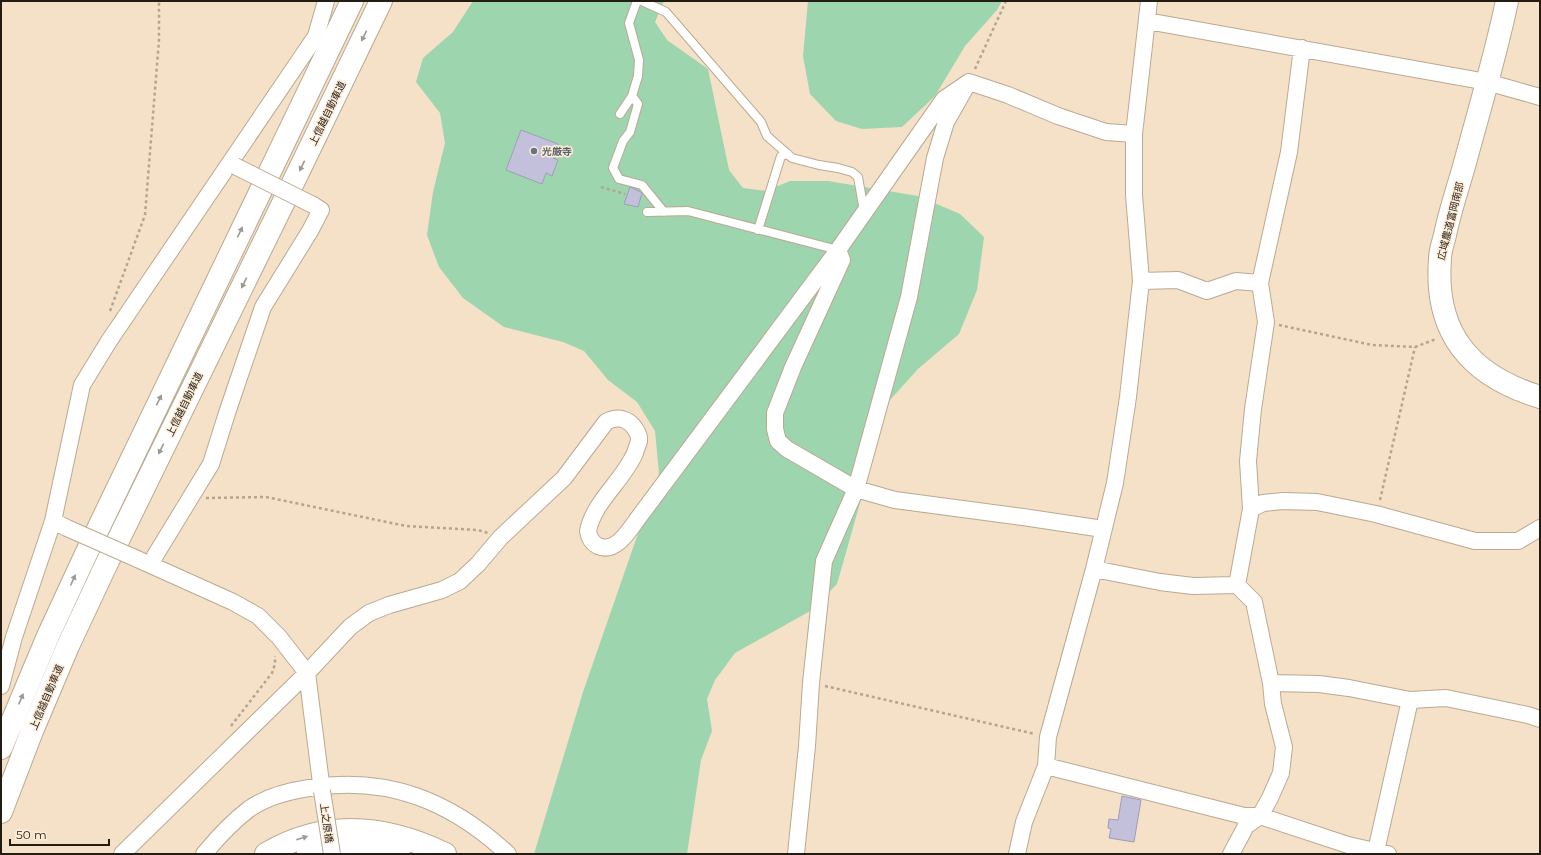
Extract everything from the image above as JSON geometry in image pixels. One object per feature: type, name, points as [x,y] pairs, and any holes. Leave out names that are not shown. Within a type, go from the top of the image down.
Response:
[{"type":"main road","points":[[1,745],[48,636],[130,459],[352,1]]},
{"type":"main road","name":"上信越自動車道","points":[[1,812],[32,731],[68,646],[104,567],[295,180],[381,1]]},
{"type":"main road","name":"広域農道富岡南部","points":[[1507,1],[1487,82],[1447,224],[1440,258],[1440,293],[1444,314],[1452,334],[1463,351],[1476,364],[1508,385],[1540,397]]},
{"type":"main road","points":[[1,748],[10,724]]},
{"type":"main road","points":[[266,854],[294,841],[317,833],[340,829],[361,829],[382,832],[427,845],[445,854]]},
{"type":"main road","points":[[308,854],[337,847],[357,847],[378,849],[399,854]]},
{"type":"street","points":[[1,686],[14,637],[60,525],[82,385],[109,341],[232,165],[316,36],[326,1]]},
{"type":"street","points":[[1017,854],[1024,822],[1046,766],[1048,737],[1094,569],[1115,483],[1128,397],[1141,281],[1134,195],[1134,134],[1148,21],[1149,1]]},
{"type":"street","points":[[1148,21],[1487,82],[1540,97]]},
{"type":"street","points":[[1237,585],[1251,509],[1248,461],[1253,409],[1266,322],[1260,284],[1289,152],[1302,48]]},
{"type":"street","points":[[969,82],[1008,95],[1058,116],[1106,132],[1134,134]]},
{"type":"street","points":[[122,854],[307,673],[350,627],[369,613],[389,605],[442,590],[460,581],[478,564],[501,537],[564,478],[606,422],[616,418],[627,421],[636,430],[639,440],[631,460],[596,509],[588,531],[591,541],[604,548],[611,547],[619,542],[865,214],[944,99],[969,82]]},
{"type":"street","points":[[796,854],[807,746],[811,683],[824,561],[856,489],[909,297],[935,158],[946,122],[969,82]]},
{"type":"street","points":[[147,563],[211,464],[234,390],[263,306],[310,231],[321,210],[232,165]]},
{"type":"street","points":[[838,250],[842,260],[793,367],[775,413],[775,429],[778,441],[787,449],[856,489],[895,500],[1103,529]]},
{"type":"street","points":[[1141,281],[1178,280],[1207,291],[1236,281],[1260,284]]},
{"type":"street","points":[[1251,509],[1263,503],[1284,501],[1317,502],[1376,514],[1475,541],[1518,540],[1540,528]]},
{"type":"street","points":[[60,525],[233,602],[258,616],[279,637],[307,673]]},
{"type":"street","points":[[1094,569],[1160,582],[1194,586],[1237,585],[1254,602],[1273,704],[1284,747],[1281,773],[1260,816],[1246,826],[1231,854]]},
{"type":"street","name":"上之原橋","points":[[307,673],[332,854]]},
{"type":"street","points":[[1270,683],[1319,684],[1349,688],[1410,700],[1446,698],[1528,715],[1540,719]]},
{"type":"street","points":[[1046,766],[1244,816],[1260,816],[1348,845],[1382,853],[1410,700]]},
{"type":"street","points":[[204,854],[230,825],[250,808],[271,798],[294,790],[362,784],[383,787],[420,797],[454,813],[508,854]]},
{"type":"lane","points":[[620,114],[632,96],[638,76],[639,60],[629,23],[637,1]]},
{"type":"lane","points":[[642,1],[666,12],[761,122],[767,136],[792,158],[852,172],[858,177],[865,214]]},
{"type":"lane","points":[[632,96],[638,104],[630,132],[623,141],[613,168],[619,179],[642,185],[664,212]]},
{"type":"lane","points":[[758,230],[781,156],[788,154]]},
{"type":"lane","points":[[647,212],[688,211],[838,250]]},
{"type":"path","points":[[109,316],[146,215],[159,40],[159,1]]},
{"type":"path","points":[[969,82],[1006,1]]},
{"type":"path","points":[[601,187],[625,194]]},
{"type":"path","points":[[1266,322],[1372,345],[1415,347],[1452,334]]},
{"type":"path","points":[[1376,514],[1415,347]]},
{"type":"path","points":[[209,491],[206,498],[266,497],[406,526],[478,530],[501,537]]},
{"type":"path","points":[[227,750],[223,740],[232,724],[272,673],[276,657],[274,653]]},
{"type":"path","points":[[811,683],[1048,737]]},
{"type":"green space","points":[[473,1],[664,1],[655,22],[667,40],[708,69],[729,170],[743,188],[766,191],[790,181],[828,181],[918,196],[960,214],[984,237],[977,290],[959,334],[918,369],[889,401],[837,584],[812,610],[735,653],[715,680],[707,699],[712,731],[701,760],[687,854],[534,854],[583,692],[659,473],[655,431],[637,402],[608,380],[584,351],[563,342],[504,327],[463,298],[439,267],[427,235],[433,192],[445,143],[440,113],[416,82],[423,58],[453,32]]},
{"type":"green space","points":[[808,1],[1002,1],[997,10],[965,46],[935,96],[902,127],[862,129],[836,121],[810,94],[803,56]]},
{"type":"building","name":"光厳寺","points":[[521,130],[558,144],[553,158],[558,160],[552,176],[546,173],[542,184],[506,170]]},
{"type":"building","points":[[630,187],[642,193],[638,207],[624,204]]},
{"type":"building","points":[[1122,796],[1141,800],[1134,842],[1109,838],[1111,829],[1108,828],[1109,819],[1118,820]]},
{"type":"place","name":"光厳寺","points":[[534,151]]}]
